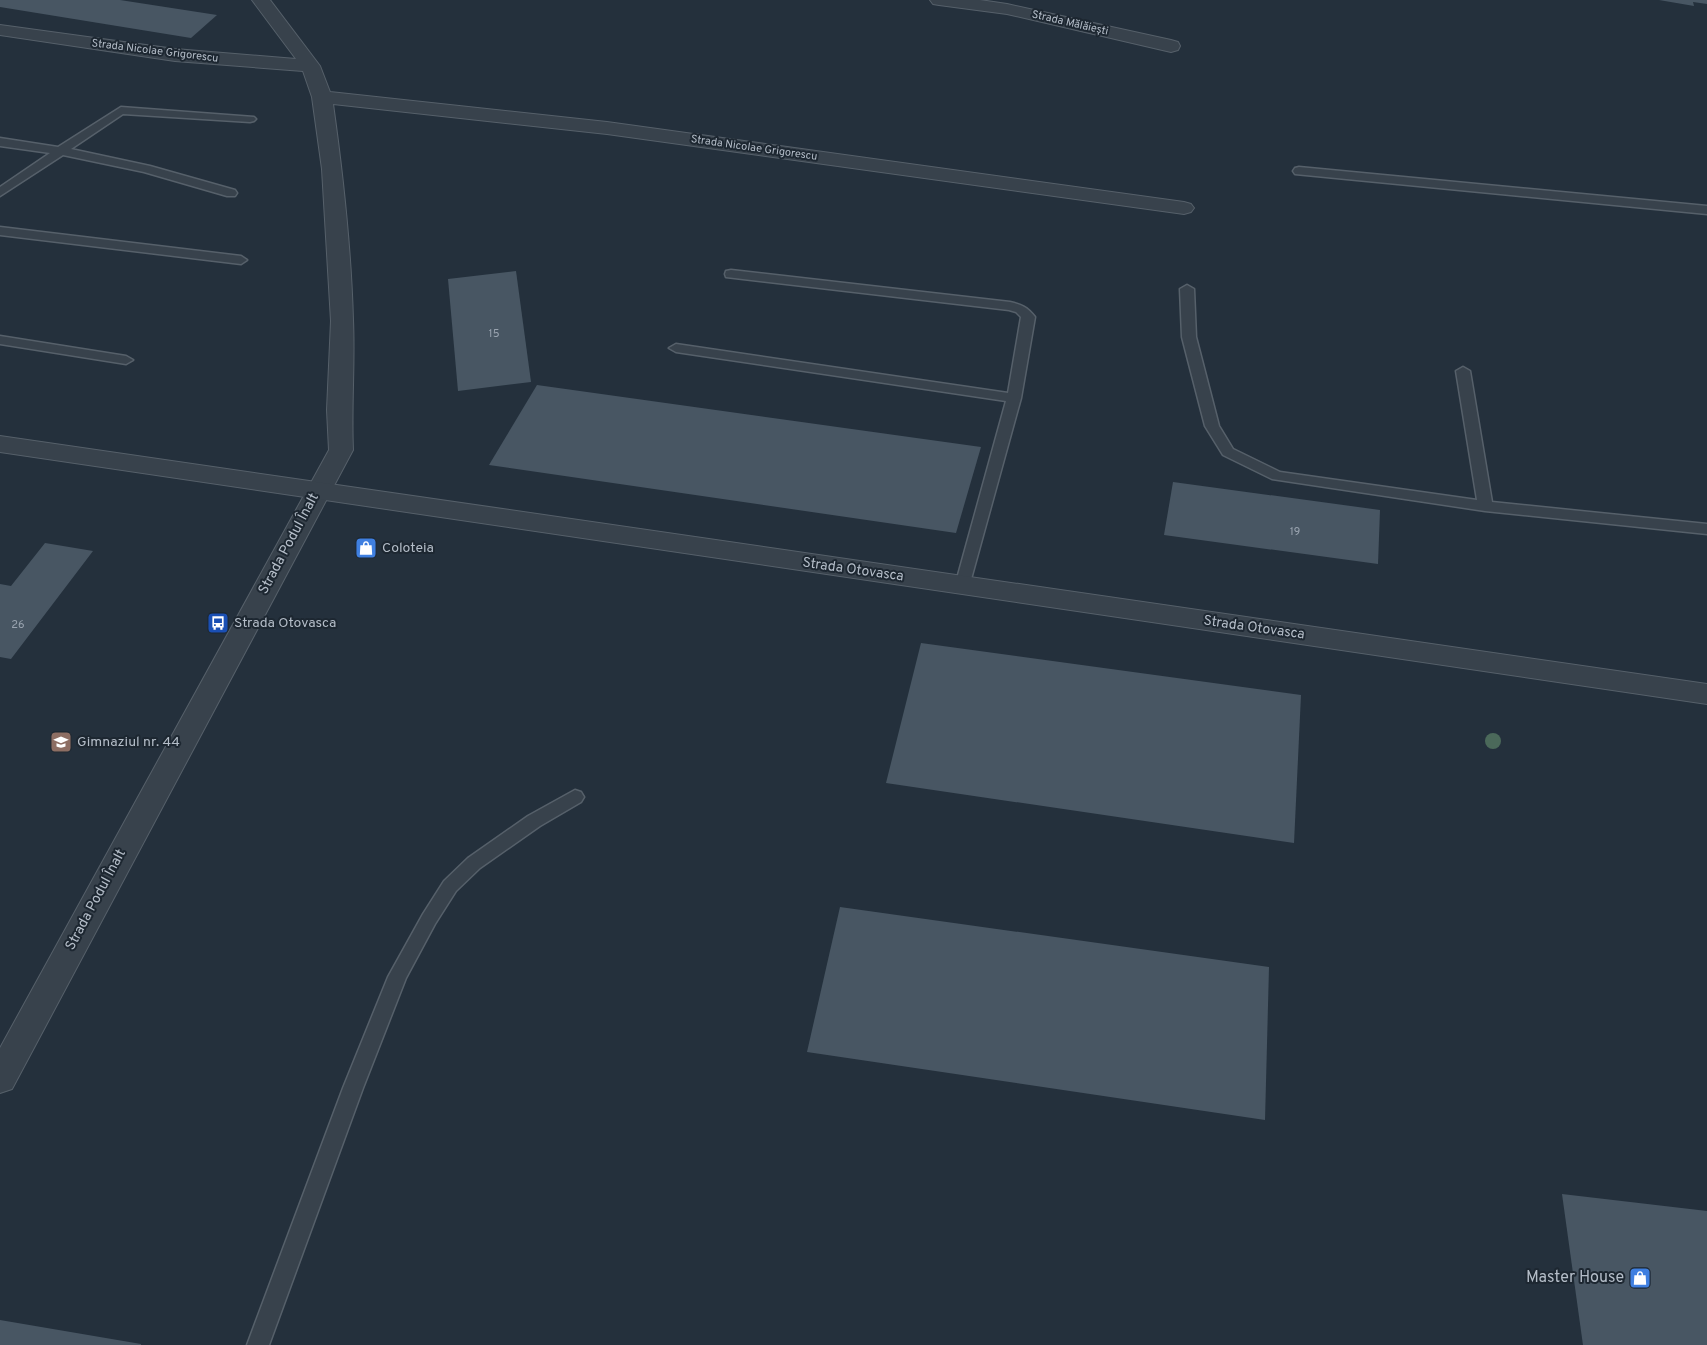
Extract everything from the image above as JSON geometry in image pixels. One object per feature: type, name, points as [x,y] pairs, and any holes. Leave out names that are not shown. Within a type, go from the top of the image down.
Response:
[{"type":"street","name":"Strada Podul Înalt","points":[[0,1079],[341,450],[339,410],[342,321],[332,169],[322,98],[311,66],[286,31],[260,0]]},
{"type":"street","name":"Strada Mălăiești","points":[[938,0],[1007,9],[1171,46]]},
{"type":"street","name":"Strada Nicolae Grigorescu","points":[[0,30],[175,55],[311,66]]},
{"type":"street","name":"Strada Nicolae Grigorescu","points":[[322,98],[607,128],[1184,208]]},
{"type":"street","name":"Strada Otovasca","points":[[0,444],[1707,694]]},
{"type":"lane","points":[[0,192],[121,110],[250,119]]},
{"type":"lane","points":[[0,142],[63,150],[190,180],[231,193]]},
{"type":"lane","points":[[1299,171],[1707,210]]},
{"type":"lane","points":[[0,231],[241,260]]},
{"type":"lane","points":[[731,274],[1010,306],[1021,309],[1028,316],[1014,398],[963,586]]},
{"type":"lane","points":[[1187,289],[1189,337],[1212,426],[1228,452],[1277,476],[1485,506],[1707,529]]},
{"type":"lane","points":[[0,340],[126,360]]},
{"type":"lane","points":[[676,348],[1014,398]]},
{"type":"lane","points":[[1463,371],[1485,506]]},
{"type":"lane","points":[[258,1345],[397,977],[429,919],[450,886],[474,863],[534,821],[575,797]]},
{"type":"building","points":[[0,0],[120,0],[217,15],[191,38],[0,7]]},
{"type":"building","points":[[1659,0],[1707,0],[1707,4],[1693,2],[1694,6]]},
{"type":"building","points":[[516,271],[531,382],[458,391],[448,279]]},
{"type":"building","points":[[537,385],[981,447],[956,533],[489,465]]},
{"type":"building","points":[[1173,482],[1380,510],[1378,564],[1164,535]]},
{"type":"building","points":[[45,543],[93,551],[11,659],[0,657],[0,584],[11,586]]},
{"type":"building","points":[[921,643],[1301,695],[1294,843],[886,783]]},
{"type":"building","points":[[840,907],[1269,967],[1265,1120],[807,1052]]},
{"type":"building","name":"Master House","points":[[1562,1194],[1707,1211],[1707,1345],[1583,1345]]},
{"type":"building","points":[[0,1320],[141,1344],[141,1345],[0,1345]]},
{"type":"place","name":"Coloteia","points":[[366,548]]},
{"type":"place","name":"Strada Otovasca","points":[[218,623]]},
{"type":"place","name":"Gimnaziul nr. 44","points":[[61,742]]},
{"type":"place","name":"Master House","points":[[1640,1278]]}]
